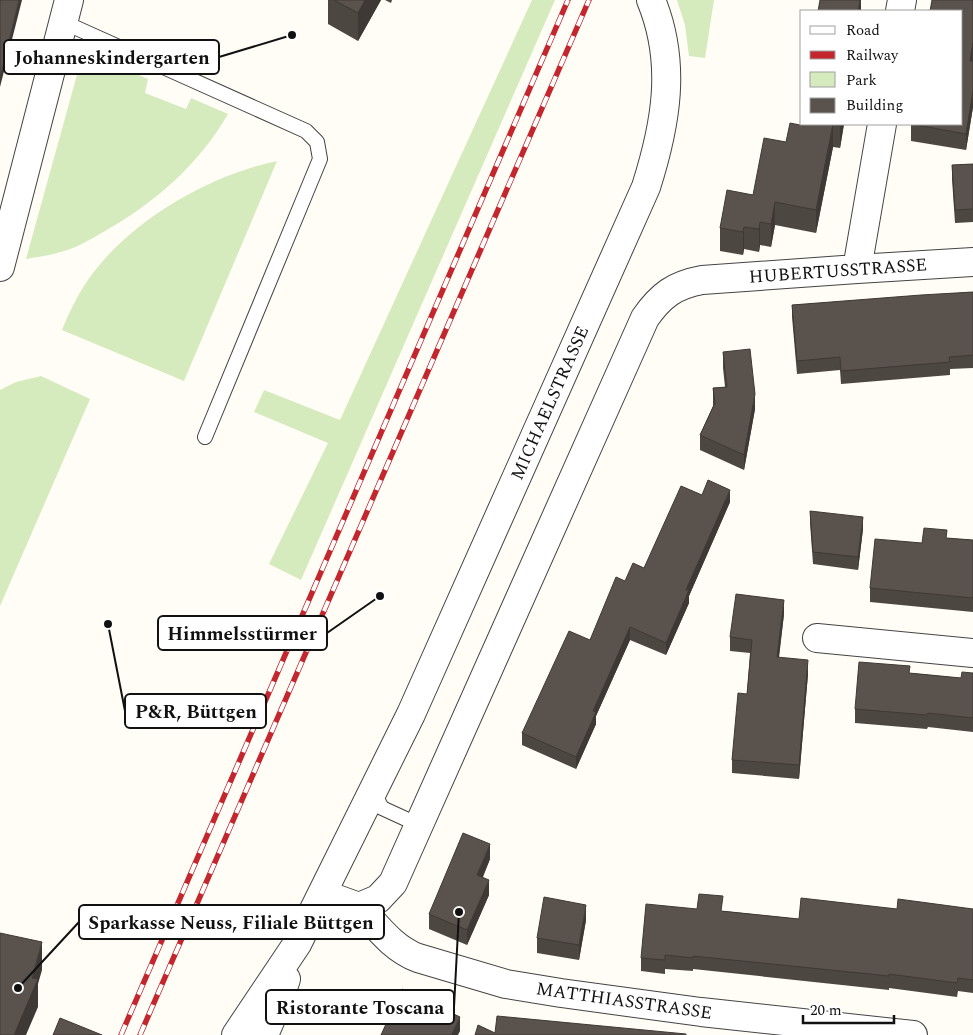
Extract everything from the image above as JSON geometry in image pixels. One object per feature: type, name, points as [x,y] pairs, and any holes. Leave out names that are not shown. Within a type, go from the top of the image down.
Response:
[{"type":"street","name":"MICHAELSTRASSE","points":[[236,1035],[297,944],[411,714],[646,187],[662,129],[667,81],[665,52],[651,0]]},
{"type":"street","points":[[0,267],[66,11]]},
{"type":"street","points":[[857,268],[882,125]]},
{"type":"street","name":"HUBERTUSSTRASSE","points":[[418,825],[645,318],[661,298],[671,290],[686,283],[702,280],[857,268],[973,262]]},
{"type":"street","points":[[817,638],[973,653]]},
{"type":"street","points":[[323,894],[358,907],[378,899],[393,883],[418,825]]},
{"type":"street","name":"MATTHIASSTRASSE","points":[[358,907],[396,947],[406,954],[506,984],[701,1012],[913,1035]]},
{"type":"street","name":"MICHAELSTRASSE","points":[[264,1035],[279,1000],[297,944]]},
{"type":"lane","points":[[66,11],[306,132],[317,142],[320,159],[205,437]]},
{"type":"lane","points":[[373,792],[382,808],[418,825]]},
{"type":"green space","points":[[532,0],[555,0],[301,580],[269,564],[328,443],[254,412],[264,390],[340,420]]},
{"type":"green space","points":[[677,0],[714,0],[705,58],[689,56],[685,25]]},
{"type":"green space","points":[[100,58],[148,79],[145,93],[186,109],[191,98],[228,114],[204,149],[190,165],[142,208],[76,247],[26,259],[80,64],[86,59]]},
{"type":"green space","points":[[277,161],[184,381],[62,330],[68,315],[88,280],[110,253],[130,234],[152,217],[200,188],[226,177]]},
{"type":"green space","points":[[41,376],[90,399],[0,606],[0,390],[16,382]]},
{"type":"building","points":[[0,0],[19,0],[0,78]]},
{"type":"building","points":[[334,0],[365,0],[358,13]]},
{"type":"building","points":[[820,0],[860,0],[858,10],[818,10]]},
{"type":"building","points":[[932,0],[973,0],[973,42],[970,61],[973,61],[973,91],[966,134],[916,125],[963,125],[963,10],[930,10]]},
{"type":"building","points":[[790,123],[805,126],[833,125],[816,210],[775,202],[771,224],[760,222],[759,229],[744,227],[743,232],[720,228],[727,190],[753,195],[764,138],[786,142]]},
{"type":"building","points":[[973,164],[973,209],[955,210],[952,165]]},
{"type":"building","points":[[973,292],[973,355],[949,357],[950,362],[841,371],[840,357],[797,361],[792,305]]},
{"type":"building","points":[[750,349],[755,394],[744,455],[700,435],[715,403],[713,388],[727,387],[723,352]]},
{"type":"building","points":[[708,480],[730,490],[686,590],[689,590],[666,643],[630,627],[593,711],[596,712],[576,757],[522,733],[569,631],[590,640],[616,577],[625,581],[633,563],[644,568],[681,486],[702,495]]},
{"type":"building","points":[[810,511],[863,517],[858,557],[813,552]]},
{"type":"building","points":[[924,528],[947,530],[946,538],[973,540],[973,598],[870,588],[875,539],[922,543]]},
{"type":"building","points":[[736,594],[784,600],[777,657],[808,660],[799,765],[732,760],[738,693],[747,694],[752,640],[730,637]]},
{"type":"building","points":[[859,662],[910,666],[909,673],[961,678],[962,672],[973,673],[973,718],[928,713],[927,715],[855,709]]},
{"type":"building","points":[[463,833],[490,844],[477,875],[489,880],[467,930],[429,914]]},
{"type":"building","points":[[699,894],[723,896],[721,911],[799,919],[801,898],[897,909],[898,899],[973,909],[973,980],[958,978],[957,983],[889,974],[889,976],[693,956],[693,958],[665,955],[665,960],[641,958],[646,904],[697,909]]},
{"type":"building","points":[[544,897],[586,905],[579,945],[537,938]]},
{"type":"building","points":[[0,933],[42,942],[32,978],[38,979],[14,1035],[0,1035]]},
{"type":"building","points":[[402,989],[460,1017],[451,1035],[381,1035]]},
{"type":"building","points":[[497,1016],[686,1035],[475,1035],[478,1025],[495,1033]]},
{"type":"building","points":[[60,1018],[102,1035],[53,1035]]},
{"type":"railway","points":[[121,1035],[568,0]]},
{"type":"railway","points":[[140,1035],[589,0]]},
{"type":"place","name":"Johanneskindergarten","points":[[292,35]]},
{"type":"place","name":"Himmelsstürmer","points":[[380,596]]},
{"type":"place","name":"P&R, Büttgen","points":[[108,624]]},
{"type":"place","name":"Ristorante Toscana","points":[[459,912]]},
{"type":"place","name":"Sparkasse Neuss, Filiale Büttgen","points":[[18,988]]}]
